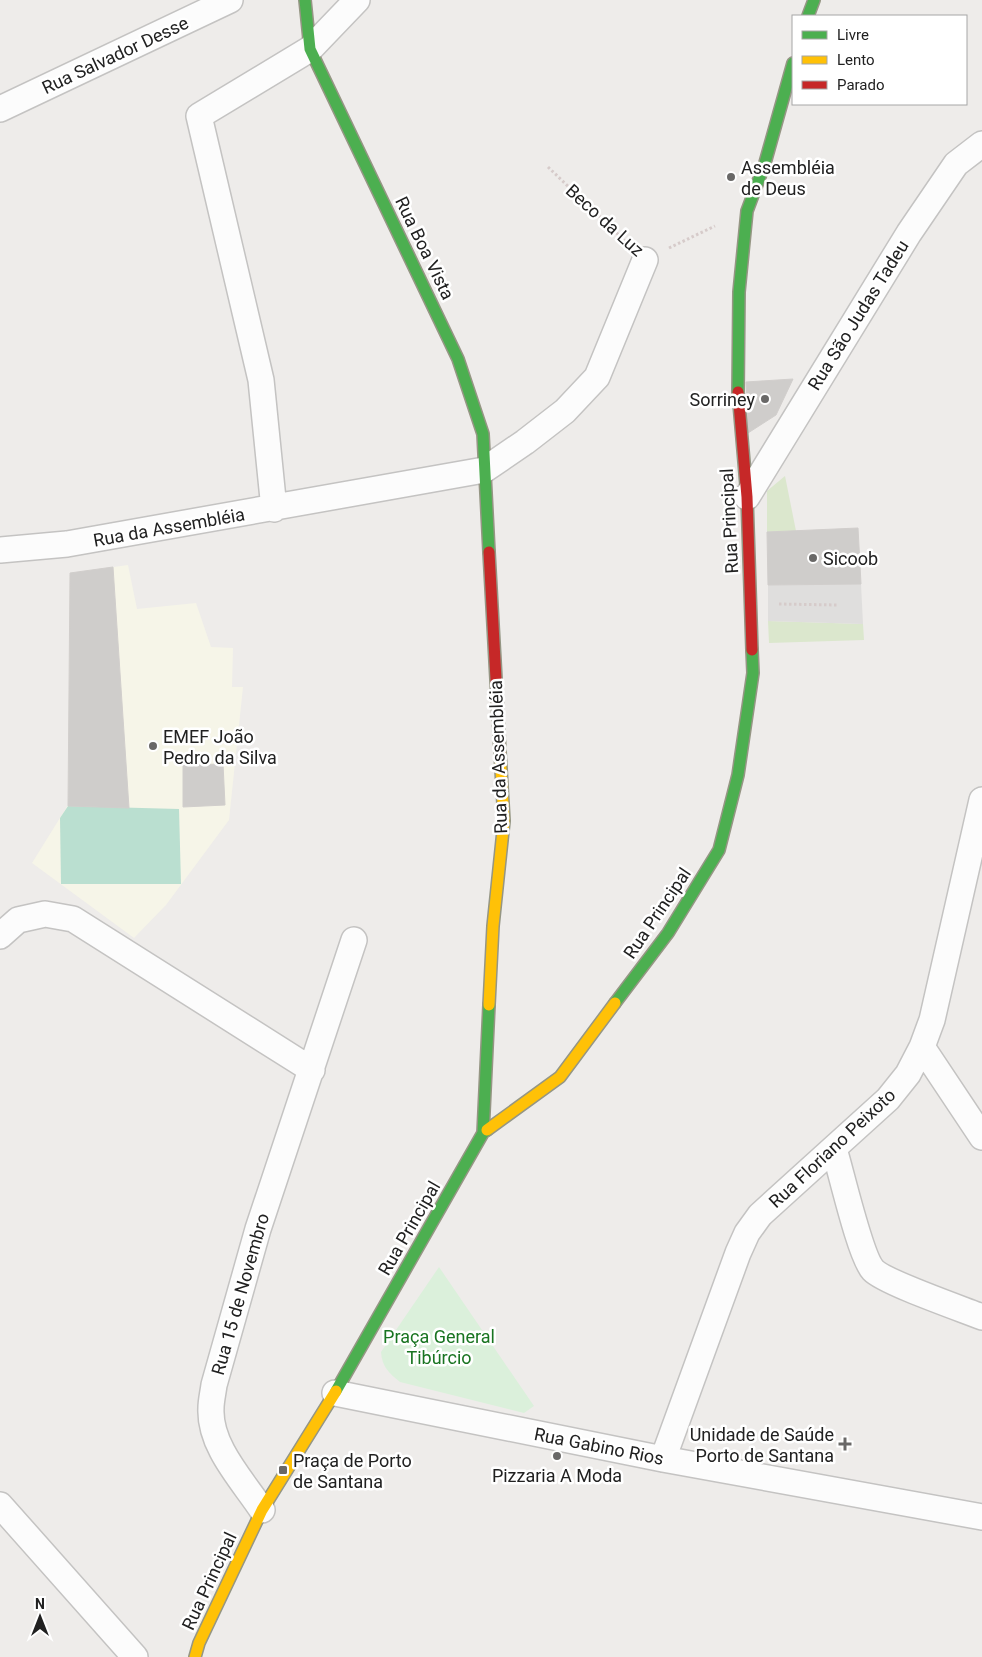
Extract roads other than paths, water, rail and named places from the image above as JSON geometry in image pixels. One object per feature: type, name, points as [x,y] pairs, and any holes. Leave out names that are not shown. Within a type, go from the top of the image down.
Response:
[{"type":"street","name":"Rua Salvador Desse","points":[[0,109],[230,0]]},
{"type":"street","points":[[305,0],[310,48]]},
{"type":"street","points":[[274,509],[261,380],[199,116],[310,48],[357,0]]},
{"type":"street","points":[[808,15],[814,0]]},
{"type":"street","name":"Rua Boa Vista","points":[[310,48],[458,360],[483,434],[484,470]]},
{"type":"street","name":"Rua Principal","points":[[195,1657],[199,1642],[262,1510],[335,1393],[483,1133],[560,1077],[668,933],[719,850],[738,775],[753,673],[747,496],[738,407],[739,292],[747,211],[765,163],[792,67]]},
{"type":"street","name":"Rua São Judas Tadeu","points":[[747,496],[909,233],[956,164],[982,144]]},
{"type":"street","name":"Rua da Assembléia","points":[[0,550],[67,544],[274,509],[484,470],[565,411],[598,377],[645,260]]},
{"type":"street","name":"Rua da Assembléia","points":[[483,1133],[494,926],[504,821],[484,470]]},
{"type":"street","name":"Rua Floriano Peixoto","points":[[663,1459],[747,1233],[760,1215],[888,1099],[908,1074],[922,1047],[932,1020],[982,800]]},
{"type":"street","points":[[0,936],[18,920],[46,914],[73,919],[312,1070]]},
{"type":"street","name":"Rua 15 de Novembro","points":[[262,1510],[221,1448],[213,1429],[210,1410],[214,1385],[258,1229],[354,940]]},
{"type":"street","points":[[922,1047],[982,1137]]},
{"type":"street","points":[[834,1149],[863,1249],[872,1270],[891,1281],[982,1317]]},
{"type":"street","name":"Rua Gabino Rios","points":[[335,1393],[663,1459],[982,1517]]},
{"type":"street","points":[[0,1505],[135,1657]]},
{"type":"place","name":"Assembléia de Deus","points":[[731,177]]},
{"type":"place","name":"Sorriney","points":[[765,399]]},
{"type":"place","name":"Sicoob","points":[[813,558]]},
{"type":"place","name":"EMEF João Pedro da Silva","points":[[153,746]]},
{"type":"place","name":"Unidade de Saúde Porto de Santana","points":[[845,1444]]},
{"type":"place","name":"Pizzaria A Moda","points":[[557,1456]]},
{"type":"place","name":"Praça de Porto de Santana","points":[[283,1470]]},
{"type":"park label","name":"Praça General Tibúrcio","points":[[439,1346]]}]
